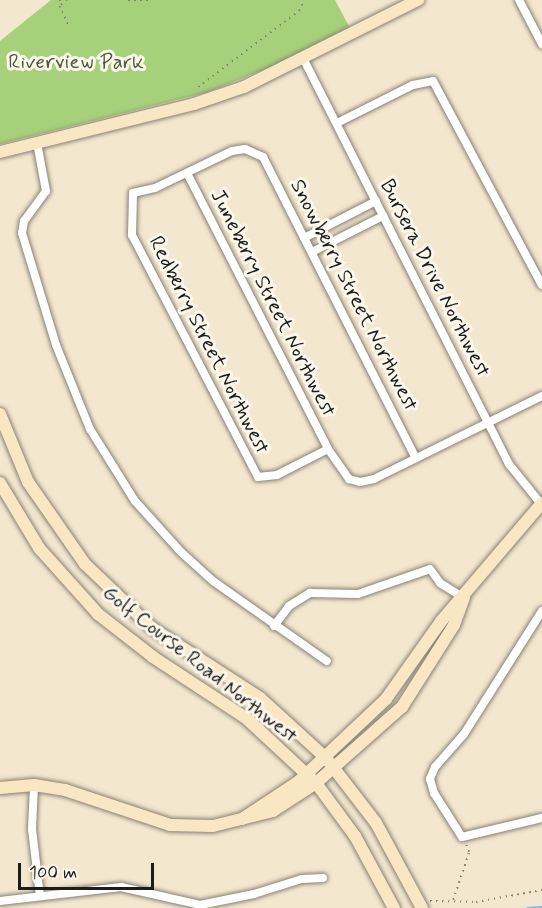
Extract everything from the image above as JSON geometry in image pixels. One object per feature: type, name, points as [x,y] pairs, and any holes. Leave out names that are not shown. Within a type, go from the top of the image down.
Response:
[{"type":"street","points":[[0,152],[194,104],[304,60],[398,4],[418,0]]},
{"type":"street","points":[[519,0],[542,44]]},
{"type":"street","name":"Bursera Drive Northwest","points":[[304,60],[509,464],[542,504]]},
{"type":"street","points":[[337,123],[413,85],[433,81],[542,285]]},
{"type":"street","points":[[37,143],[46,191],[24,222],[22,233],[56,345],[90,429],[116,474],[162,533],[213,582],[327,661]]},
{"type":"street","name":"Snowberry Street Northwest","points":[[187,173],[232,151],[254,152],[270,167],[416,458]]},
{"type":"street","name":"Redberry Street Northwest","points":[[187,173],[155,188],[133,193],[132,235],[258,477],[277,475],[328,449]]},
{"type":"street","name":"Juneberry Street Northwest","points":[[187,173],[339,470],[360,482],[416,458]]},
{"type":"street","points":[[304,238],[376,201]]},
{"type":"street","points":[[312,252],[383,216]]},
{"type":"street","points":[[416,458],[542,396]]},
{"type":"street","name":"Golf Course Road Northwest","points":[[0,414],[28,482],[84,564],[152,628],[261,698],[335,767],[376,823],[421,906]]},
{"type":"street","name":"Golf Course Road Northwest","points":[[0,483],[39,548],[98,614],[153,657],[246,718],[312,778],[355,836],[394,908]]},
{"type":"street","points":[[312,778],[326,758],[386,699],[442,620],[464,598],[542,504]]},
{"type":"street","points":[[274,626],[289,606],[310,593],[358,594],[430,569],[441,583],[464,598]]},
{"type":"street","points":[[0,788],[34,785],[65,790],[170,825],[213,826],[242,819],[335,767],[402,707],[453,625],[464,598]]},
{"type":"street","points":[[542,611],[464,734],[435,767],[430,779],[434,794],[462,837],[542,818]]},
{"type":"street","points":[[34,785],[32,829],[40,896]]},
{"type":"street","points":[[0,901],[121,887],[200,904],[255,894],[302,879],[322,878]]},
{"type":"path","points":[[60,0],[60,6],[68,24]]},
{"type":"path","points":[[60,6],[67,0]]},
{"type":"path","points":[[128,0],[149,0]]},
{"type":"path","points":[[198,87],[299,11],[304,0]]},
{"type":"path","points":[[453,901],[469,852],[462,837]]},
{"type":"path","points":[[421,906],[453,901],[476,902],[542,890]]},
{"type":"green space","name":"Riverview Park","points":[[51,0],[335,0],[350,28],[273,66],[208,92],[0,144],[0,41]]},
{"type":"waterway","points":[[527,908],[542,907]]}]
